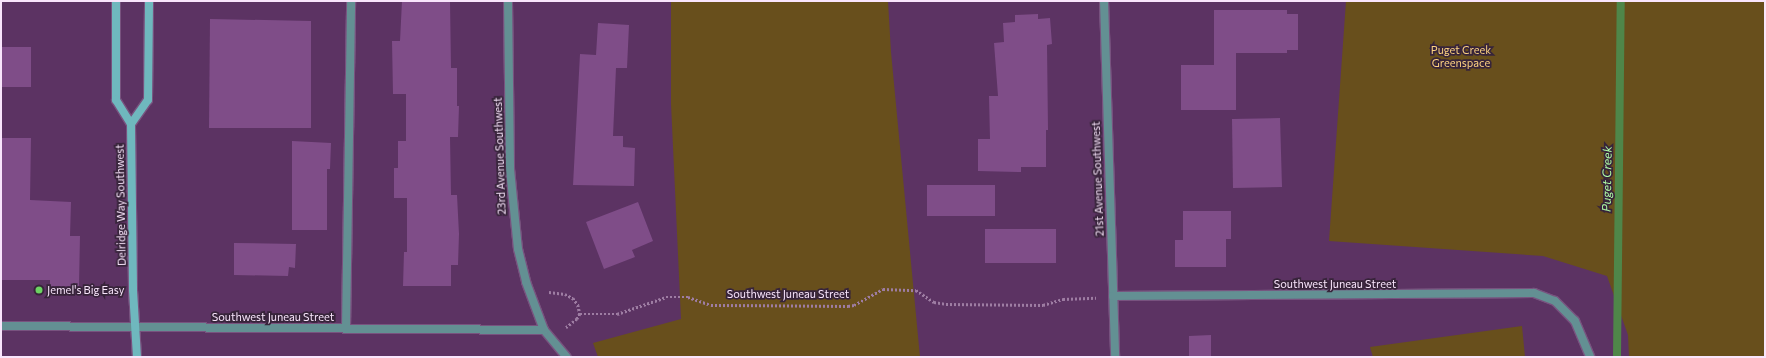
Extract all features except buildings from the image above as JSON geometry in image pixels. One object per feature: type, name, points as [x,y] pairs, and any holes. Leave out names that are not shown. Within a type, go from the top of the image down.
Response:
[{"type":"main road","points":[[116,1],[116,100],[131,124],[148,100],[149,1]]},
{"type":"main road","name":"Delridge Way Southwest","points":[[131,124],[135,328],[137,357]]},
{"type":"street","points":[[346,328],[351,1]]},
{"type":"street","name":"23rd Avenue Southwest","points":[[508,1],[510,169],[518,249],[526,282],[544,330],[567,357]]},
{"type":"street","name":"21st Avenue Southwest","points":[[1104,1],[1115,357]]},
{"type":"street","name":"Southwest Juneau Street","points":[[1113,296],[1534,293],[1555,301],[1575,321],[1590,357]]},
{"type":"street","name":"Southwest Juneau Street","points":[[1,326],[544,330]]},
{"type":"path","name":"Southwest Juneau Street","points":[[580,314],[617,314],[666,297],[688,297],[711,305],[848,306],[854,305],[883,289],[916,290],[934,302],[946,304],[1043,305],[1063,299],[1089,299]]},
{"type":"path","points":[[546,293],[565,294],[573,298],[578,305],[580,314],[578,319],[566,328]]},
{"type":"green space","points":[[671,1],[888,1],[891,52],[920,357],[598,357],[593,343],[681,319],[671,104]]},
{"type":"green space","name":"Puget Creek Greenspace","points":[[1346,1],[1765,1],[1765,357],[1629,357],[1628,335],[1607,276],[1543,256],[1329,241]]},
{"type":"green space","points":[[1522,326],[1525,357],[1373,357],[1370,347]]},
{"type":"waterway","name":"Puget Creek","points":[[1617,357],[1621,1]]},
{"type":"place","name":"Jemel's Big Easy","points":[[39,290]]}]
